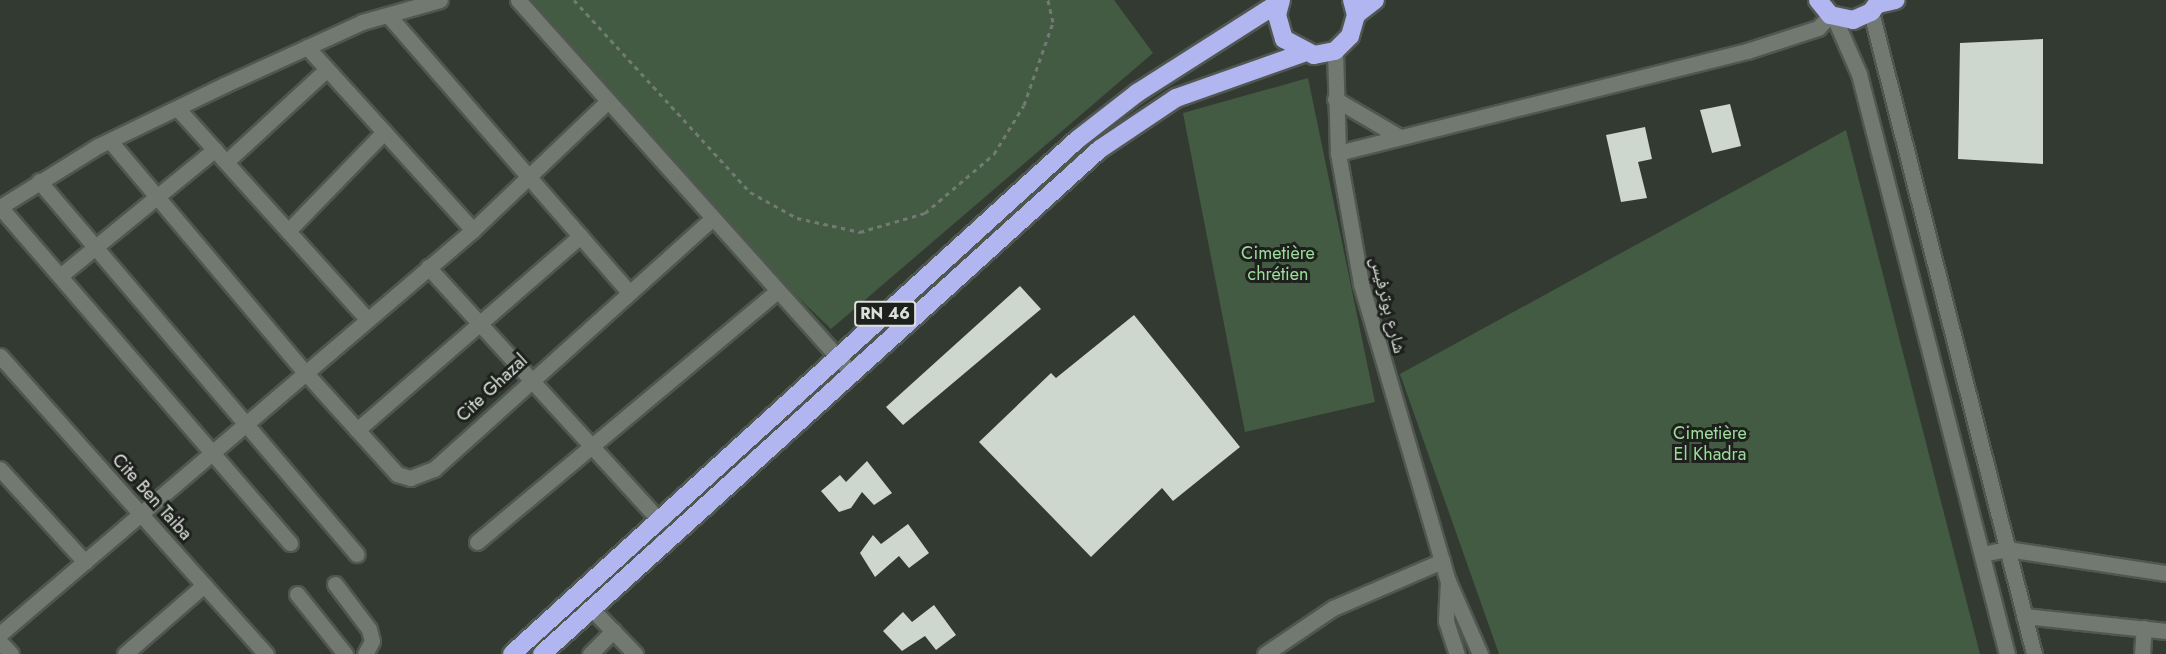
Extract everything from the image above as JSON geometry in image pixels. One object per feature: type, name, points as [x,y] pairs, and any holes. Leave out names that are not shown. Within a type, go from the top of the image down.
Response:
[{"type":"highway","points":[[1280,1],[1279,27],[1303,53],[1335,51],[1350,36],[1354,8],[1375,0]]},
{"type":"highway","name":"RN 46","points":[[512,654],[1078,140],[1137,93],[1280,1]]},
{"type":"highway","points":[[1823,7],[1853,20],[1881,4]]},
{"type":"highway","name":"RN 46","points":[[542,654],[1100,149],[1198,88],[1303,53]]},
{"type":"street","points":[[290,543],[0,207],[39,181],[110,141],[308,47],[388,15],[440,0]]},
{"type":"street","points":[[518,0],[606,103],[852,373]]},
{"type":"street","points":[[1881,4],[2007,549],[2034,654]]},
{"type":"street","points":[[1338,153],[1398,136],[1747,51],[1818,28],[1823,7]]},
{"type":"street","points":[[1823,7],[1859,74],[2007,654]]},
{"type":"street","points":[[388,15],[628,291]]},
{"type":"street","points":[[308,47],[473,230]]},
{"type":"street","name":"شارع بوترفيس","points":[[1335,51],[1338,153],[1361,284],[1448,581]]},
{"type":"street","points":[[226,162],[327,69]]},
{"type":"street","points":[[1335,99],[1398,136]]},
{"type":"street","points":[[0,634],[366,318],[473,230],[606,103]]},
{"type":"street","points":[[178,109],[366,318]]},
{"type":"street","points":[[288,231],[384,132]]},
{"type":"street","name":"Cite Ghazal","points":[[110,141],[304,371],[397,474],[419,478],[712,219]]},
{"type":"street","points":[[60,276],[99,249],[215,149]]},
{"type":"street","points":[[39,181],[248,421],[356,554]]},
{"type":"street","points":[[357,430],[580,236]]},
{"type":"street","points":[[428,267],[533,376],[660,520]]},
{"type":"street","points":[[477,542],[592,443],[777,291]]},
{"type":"street","name":"Cite Ben Taiba","points":[[0,357],[266,654]]},
{"type":"street","points":[[0,469],[85,562]]},
{"type":"street","points":[[1982,554],[2007,549],[2166,573]]},
{"type":"street","points":[[1265,654],[1333,608],[1442,561]]},
{"type":"street","points":[[1448,581],[1446,621],[1457,654]]},
{"type":"street","points":[[1448,581],[1480,654]]},
{"type":"street","points":[[335,584],[369,629],[372,641],[365,654]]},
{"type":"street","points":[[125,654],[204,585]]},
{"type":"street","points":[[297,594],[345,654]]},
{"type":"street","points":[[592,609],[635,654]]},
{"type":"street","points":[[2024,616],[2166,631]]},
{"type":"street","points":[[2142,654],[2144,628]]},
{"type":"street","points":[[590,654],[613,631]]},
{"type":"street","points":[[0,642],[11,654]]},
{"type":"path","points":[[574,0],[750,192],[796,218],[860,232],[925,213],[994,154],[1024,105],[1053,22],[1048,0]]},
{"type":"green space","points":[[524,0],[1114,0],[1153,53],[831,329],[722,224]]},
{"type":"green space","name":"Cimetière chrétien","points":[[1308,78],[1375,402],[1245,432],[1183,113]]},
{"type":"green space","name":"Cimetière El Khadra","points":[[1846,130],[1980,654],[1499,654],[1400,374]]},
{"type":"building","points":[[2043,39],[2043,164],[1958,159],[1960,43]]},
{"type":"building","points":[[1730,104],[1741,146],[1712,153],[1700,110]]},
{"type":"building","points":[[1645,127],[1652,159],[1638,162],[1647,198],[1621,202],[1606,135]]},
{"type":"building","points":[[1020,286],[1041,309],[903,425],[886,407]]},
{"type":"building","points":[[1134,315],[1240,447],[1173,501],[1162,488],[1091,557],[979,442],[1051,373],[1056,378]]},
{"type":"building","points":[[867,461],[892,493],[874,505],[862,492],[851,508],[839,512],[821,491],[840,475],[846,482]]},
{"type":"building","points":[[908,524],[929,553],[909,568],[899,556],[875,577],[860,553],[873,535],[881,544]]},
{"type":"building","points":[[934,605],[956,635],[936,650],[925,636],[902,651],[883,631],[903,612],[912,622]]}]
